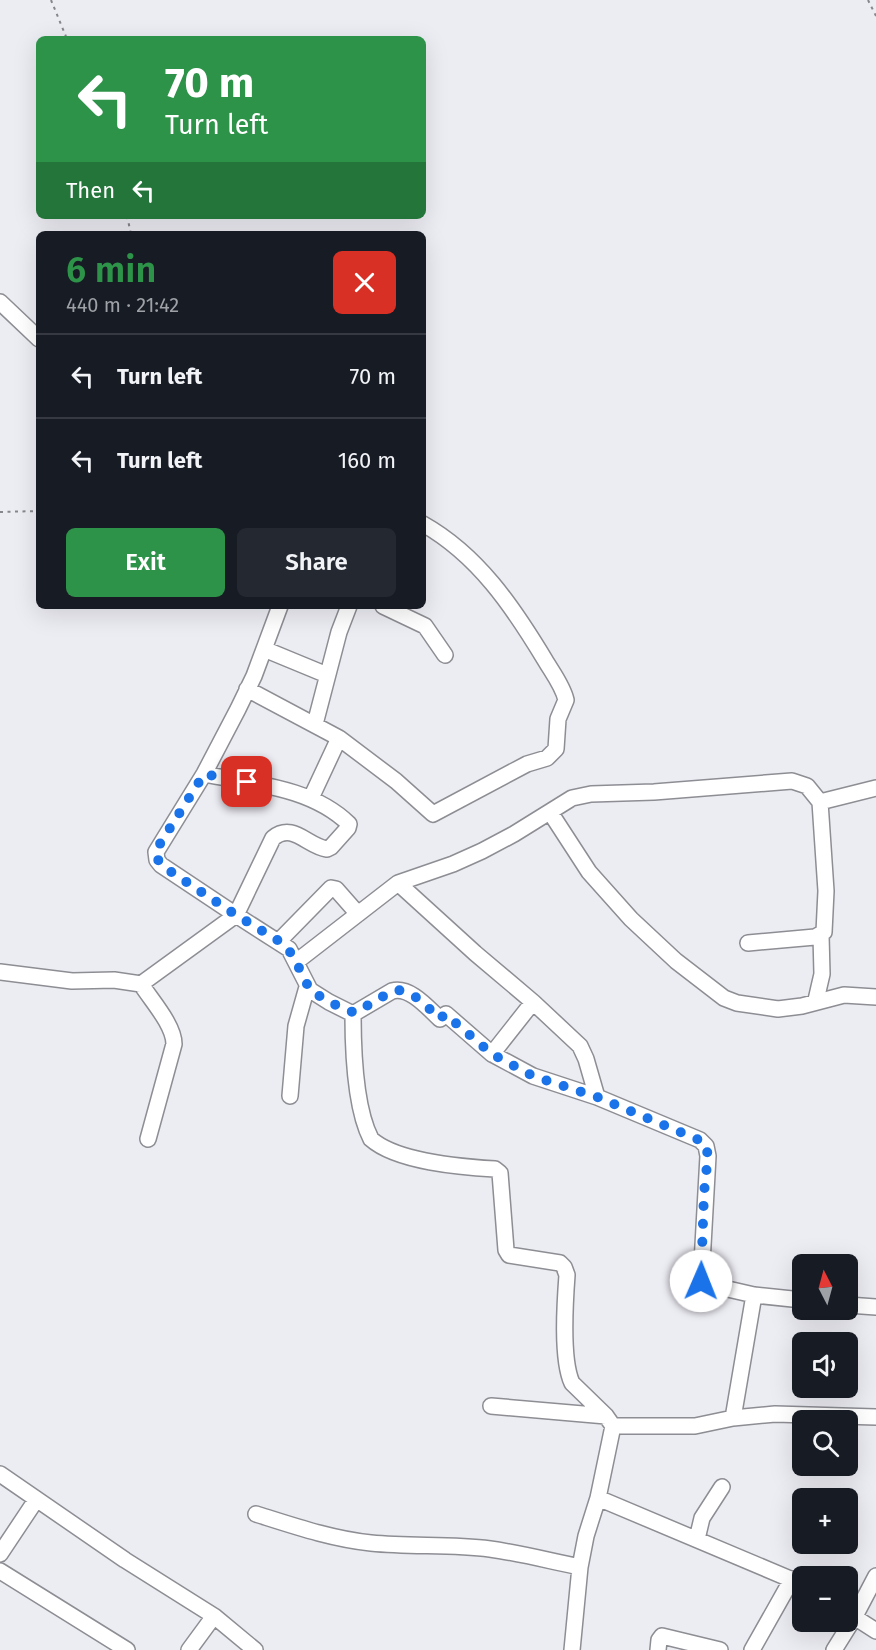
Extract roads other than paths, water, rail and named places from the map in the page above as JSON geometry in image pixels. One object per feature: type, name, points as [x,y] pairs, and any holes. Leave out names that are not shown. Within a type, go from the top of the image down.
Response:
[{"type":"street","points":[[0,302],[36,336]]},
{"type":"street","points":[[247,689],[339,738],[396,781],[433,814],[527,764],[547,758],[556,749],[558,719],[566,700],[552,671],[508,602],[488,578],[459,548],[426,526]]},
{"type":"street","points":[[279,609],[247,689],[204,774],[158,847],[156,856],[161,865],[289,949],[307,987],[353,1014]]},
{"type":"street","points":[[315,724],[339,632],[348,609]]},
{"type":"street","points":[[389,609],[425,626],[445,655]]},
{"type":"street","points":[[264,649],[327,675]]},
{"type":"street","points":[[311,798],[339,738]]},
{"type":"street","points":[[0,972],[72,981],[114,980],[141,984],[236,915],[273,838],[287,832],[294,833],[327,849],[348,828],[347,822],[311,798],[265,785],[204,774]]},
{"type":"street","points":[[296,962],[398,883],[453,864],[482,851],[572,798],[591,794],[792,782],[807,786],[820,802],[826,891],[825,927],[821,935],[822,974],[816,1000]]},
{"type":"street","points":[[820,802],[876,788]]},
{"type":"street","points":[[550,812],[588,872],[631,919],[676,961],[710,988],[737,1004],[778,1009],[802,1006],[816,1000],[843,995],[876,997]]},
{"type":"street","points":[[398,883],[580,1046],[597,1097]]},
{"type":"street","points":[[279,942],[331,888],[336,889],[358,914]]},
{"type":"street","points":[[748,943],[821,935]]},
{"type":"street","points":[[141,984],[170,1026],[174,1037],[148,1139]]},
{"type":"street","points":[[290,1096],[296,1026],[307,987]]},
{"type":"street","points":[[353,1014],[392,991],[399,990],[417,998],[440,1019],[444,1014],[446,1015],[492,1054],[533,1076],[597,1097],[704,1142],[708,1156],[704,1193],[701,1281],[754,1295],[792,1299]]},
{"type":"street","points":[[492,1054],[533,1002]]},
{"type":"street","points":[[353,1014],[357,1081],[365,1123],[371,1139],[406,1156],[438,1164],[495,1169],[500,1173],[506,1250],[509,1255],[560,1263],[564,1267],[567,1275],[566,1326],[569,1375],[572,1383],[609,1421]]},
{"type":"street","points":[[733,1418],[754,1295]]},
{"type":"street","points":[[858,1306],[876,1307]]},
{"type":"street","points":[[491,1406],[609,1421],[695,1426],[733,1418],[775,1414],[876,1417]]},
{"type":"street","points":[[573,1650],[580,1567],[586,1536],[598,1498],[609,1421]]},
{"type":"street","points":[[0,1474],[214,1616],[255,1650]]},
{"type":"street","points":[[697,1539],[702,1518],[722,1487]]},
{"type":"street","points":[[598,1498],[792,1579]]},
{"type":"street","points":[[0,1554],[36,1500]]},
{"type":"street","points":[[256,1514],[307,1530],[369,1543],[430,1544],[490,1549],[580,1567]]},
{"type":"street","points":[[0,1571],[127,1650]]},
{"type":"street","points":[[858,1604],[876,1576]]},
{"type":"street","points":[[752,1650],[792,1589]]},
{"type":"street","points":[[189,1650],[214,1616]]},
{"type":"street","points":[[858,1619],[876,1631]]},
{"type":"street","points":[[834,1650],[843,1632]]},
{"type":"street","points":[[658,1650],[662,1636],[720,1650]]}]
